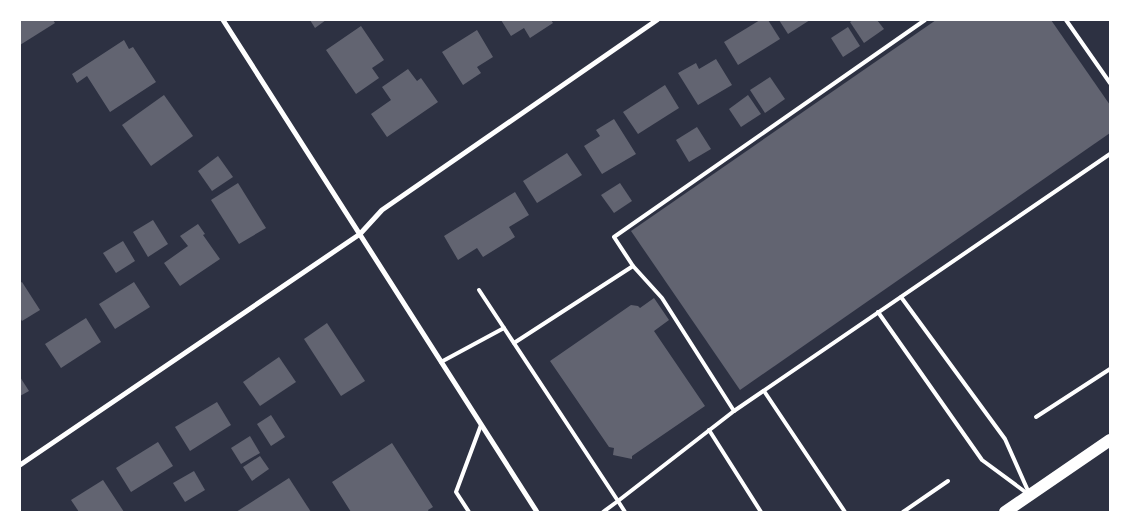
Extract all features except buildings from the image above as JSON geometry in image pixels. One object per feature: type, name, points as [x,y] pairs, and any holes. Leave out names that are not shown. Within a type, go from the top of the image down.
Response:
[{"type":"main road","points":[[1005,512],[1110,440]]},
{"type":"street","points":[[223,20],[537,512]]},
{"type":"street","points":[[20,466],[360,234],[382,210],[657,20]]},
{"type":"lane","points":[[734,411],[662,298],[633,266],[614,237],[924,20]]},
{"type":"lane","points":[[1066,20],[1110,83]]},
{"type":"lane","points":[[603,512],[734,411],[1110,154]]},
{"type":"lane","points":[[514,343],[633,266]]},
{"type":"lane","points":[[479,290],[625,512]]},
{"type":"lane","points":[[901,297],[1005,439],[1030,495]]},
{"type":"lane","points":[[878,312],[982,460],[1030,495]]},
{"type":"lane","points":[[441,362],[504,328]]},
{"type":"lane","points":[[1036,417],[1110,369]]},
{"type":"lane","points":[[764,391],[845,512]]},
{"type":"lane","points":[[468,512],[456,492],[482,425]]},
{"type":"lane","points":[[709,430],[761,512]]},
{"type":"lane","points":[[903,512],[948,481]]}]
